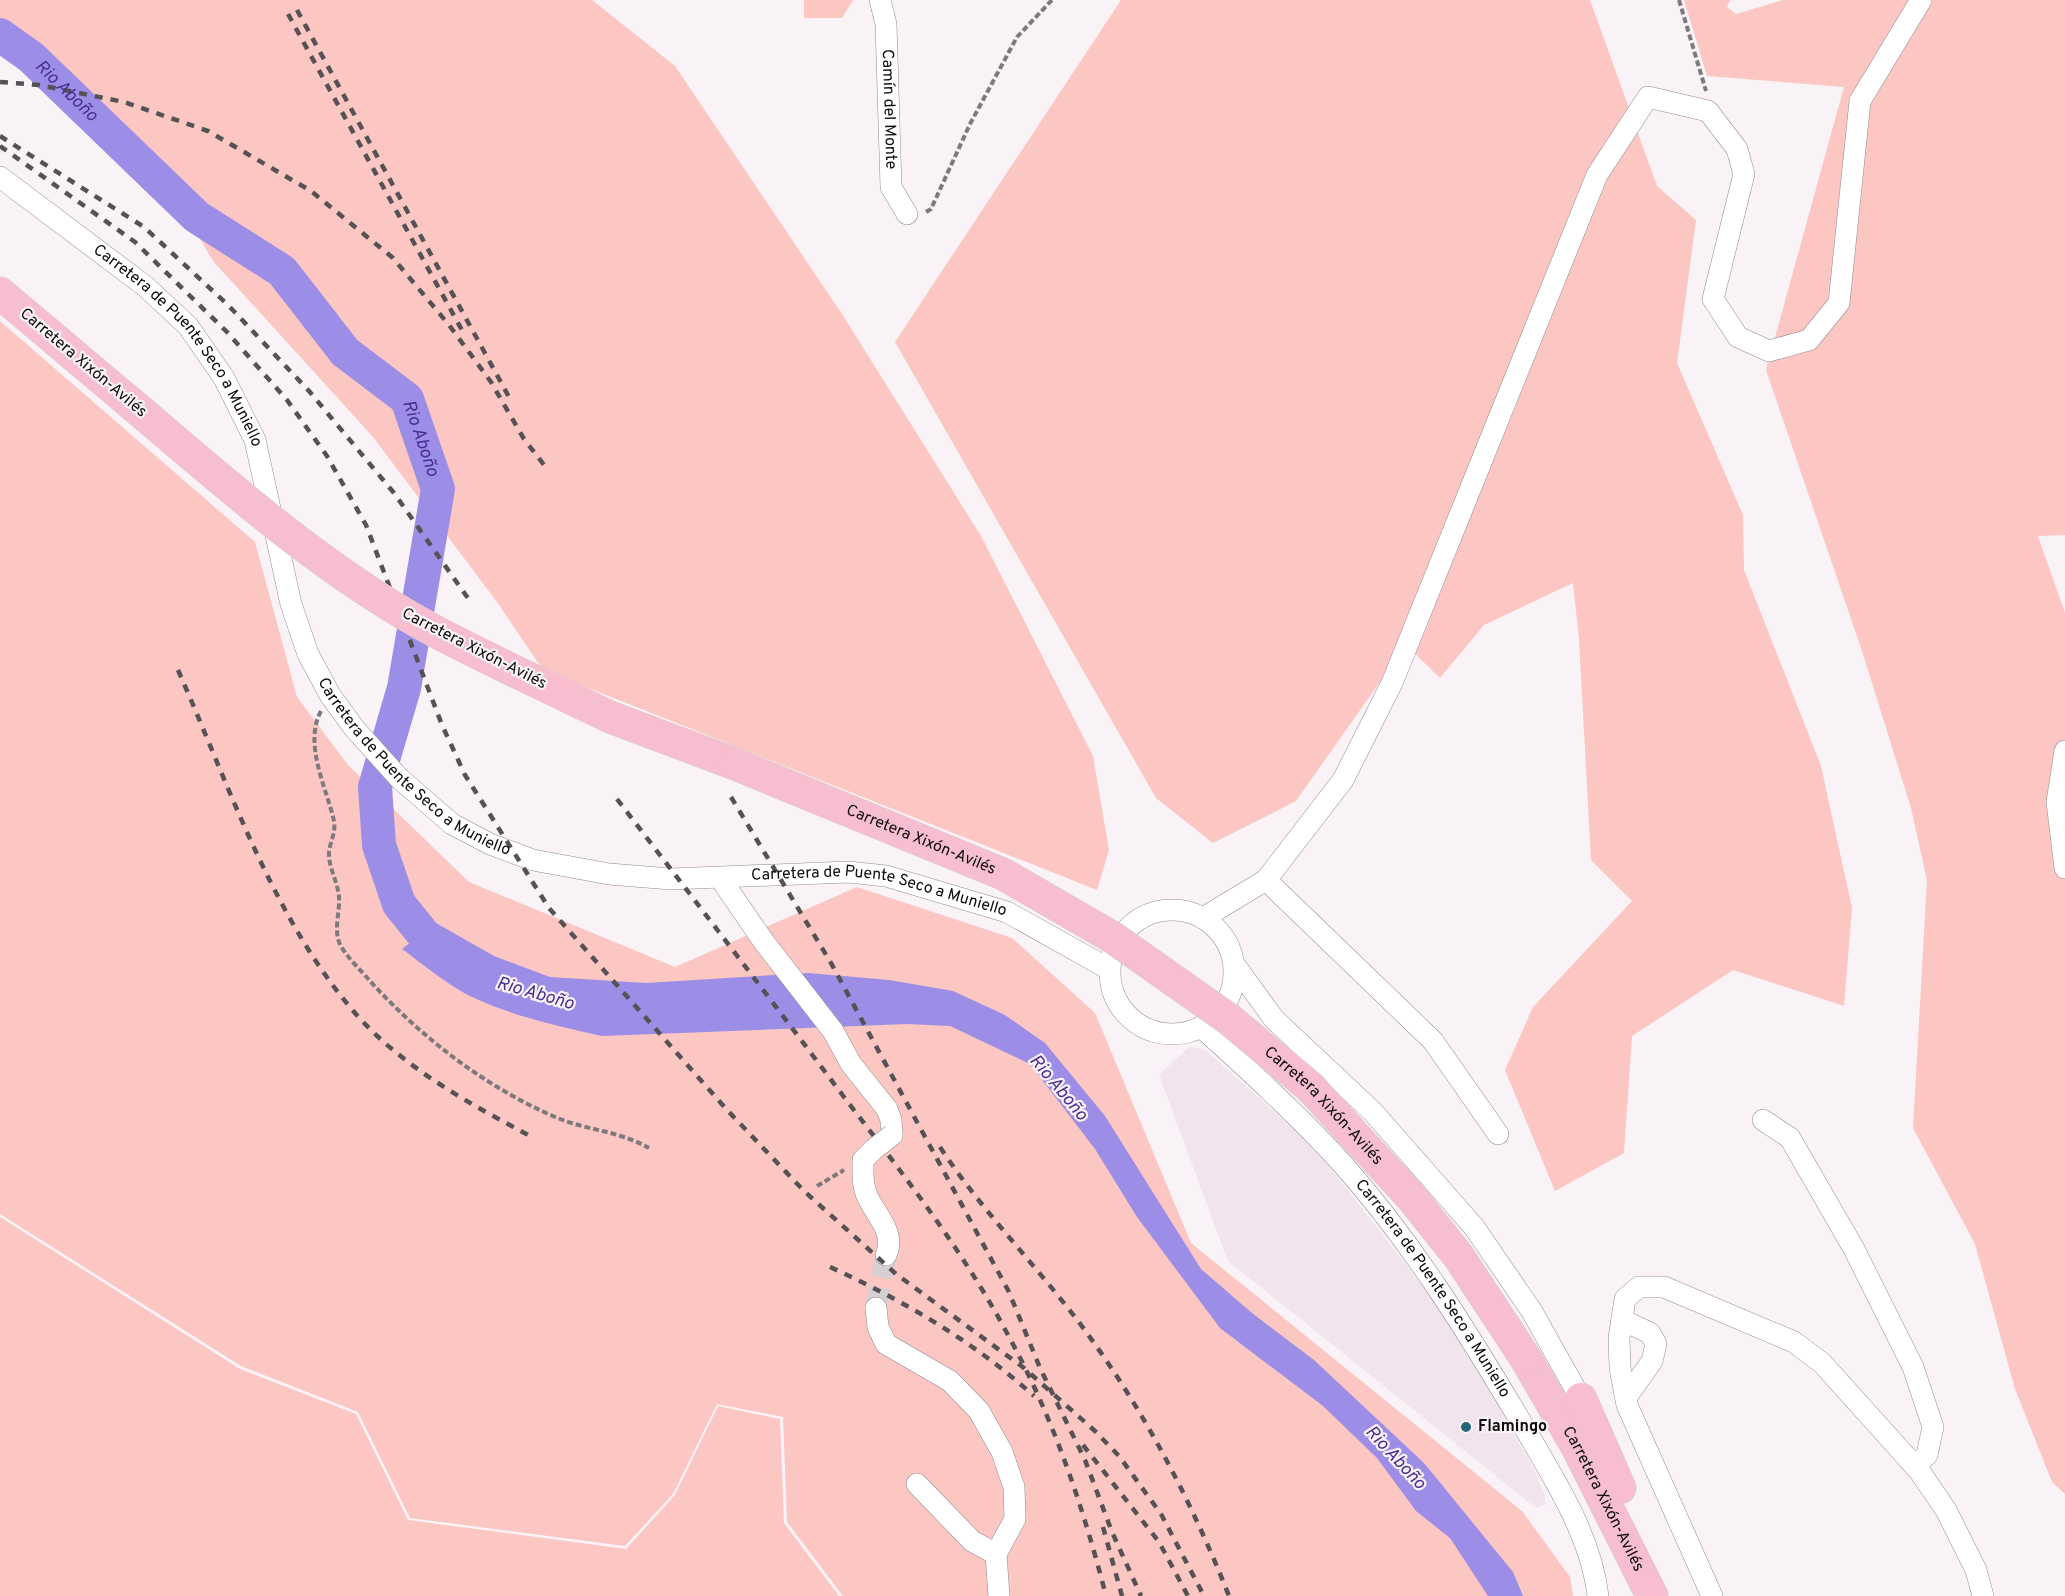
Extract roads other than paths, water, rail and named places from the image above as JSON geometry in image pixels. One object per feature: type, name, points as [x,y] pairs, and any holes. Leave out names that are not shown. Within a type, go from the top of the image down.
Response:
[{"type":"highway","name":"Carretera Xixón-Avilés","points":[[0,293],[287,532],[374,595],[437,633],[610,717],[735,764],[1004,874],[1112,937],[1230,1020],[1310,1087],[1404,1190],[1459,1257],[1526,1359],[1577,1447],[1652,1596]]},
{"type":"highway","points":[[1581,1399],[1667,1596]]},
{"type":"street","name":"Camín del Monte","points":[[880,0],[886,24],[891,187],[907,214]]},
{"type":"street","points":[[1203,918],[1266,880],[1343,780],[1392,683],[1597,175],[1648,97],[1708,111],[1737,149],[1744,174],[1713,299],[1738,337],[1769,351],[1809,340],[1839,303],[1860,101],[1922,0]]},
{"type":"street","name":"Carretera de Puente Seco a Muniello","points":[[0,177],[145,286],[188,327],[224,378],[255,440],[291,604],[308,654],[330,695],[354,728],[399,778],[452,824],[490,844],[533,860],[609,874],[671,879],[720,879],[848,872],[886,876],[1007,912],[1109,969]]},
{"type":"street","points":[[2065,751],[2057,802],[2065,868]]},
{"type":"street","points":[[720,879],[764,942],[833,1031],[851,1064],[887,1108],[892,1135],[868,1155],[863,1179],[867,1197],[884,1224],[888,1237],[890,1246],[886,1255]]},
{"type":"street","points":[[1266,880],[1433,1041],[1498,1134]]},
{"type":"street","points":[[1234,964],[1233,983],[1227,1000],[1216,1016],[1201,1027],[1176,1034],[1150,1030],[1128,1016],[1113,994],[1109,969],[1114,948],[1125,930],[1142,917],[1162,910],[1183,910],[1203,918],[1218,930],[1228,946],[1234,964],[1274,1019],[1373,1112],[1474,1227],[1531,1310],[1581,1399]]},
{"type":"street","name":"Carretera de Puente Seco a Muniello","points":[[1201,1027],[1271,1089],[1339,1160],[1453,1309],[1537,1449],[1578,1525],[1598,1596]]},
{"type":"street","points":[[1763,1120],[1790,1138],[1860,1258],[1913,1367],[1933,1427],[1927,1455],[1915,1466]]},
{"type":"street","points":[[1712,1596],[1626,1398],[1620,1368],[1622,1320],[1625,1299],[1639,1287],[1664,1287],[1794,1342],[1821,1363],[1915,1466],[1946,1510],[1976,1570],[1983,1596]]},
{"type":"street","points":[[876,1308],[878,1327],[886,1344],[950,1381],[980,1411],[1002,1452],[1014,1487],[1015,1519],[996,1554],[999,1596]]},
{"type":"street","points":[[1622,1320],[1650,1333],[1656,1344],[1652,1361],[1626,1398]]},
{"type":"street","points":[[916,1484],[972,1541],[996,1554]]},
{"type":"water","points":[[436,923],[494,956],[550,977],[646,983],[808,973],[889,980],[953,991],[1005,1015],[1045,1043],[1105,1116],[1201,1269],[1252,1313],[1314,1360],[1424,1463],[1513,1572],[1523,1596],[1488,1596],[1450,1538],[1416,1511],[1377,1458],[1323,1406],[1220,1328],[1137,1217],[1095,1149],[1030,1064],[950,1026],[907,1024],[602,1036],[568,1028],[518,1015],[470,996],[402,949]]},
{"type":"waterway","name":"Rio Aboño","points":[[0,35],[31,57],[197,217],[282,271],[345,352],[407,399],[438,489],[404,688],[375,787],[379,845],[399,904],[432,945],[458,963]]},
{"type":"tunnel","points":[[876,1308],[886,1255]]},
{"type":"railway","points":[[297,10],[509,397]]},
{"type":"railway","points":[[288,14],[463,332]]},
{"type":"railway","points":[[0,82],[39,85],[124,102],[208,131],[311,191],[393,258],[449,325],[491,382],[524,439],[548,470]]},
{"type":"railway","points":[[0,136],[144,227],[229,306],[309,391],[394,493],[472,604]]},
{"type":"railway","points":[[0,146],[135,242],[227,332],[287,400],[327,456],[366,525],[442,725],[465,775],[549,908],[728,1111],[804,1191],[896,1274],[1024,1368],[1095,1431],[1119,1456],[1161,1514],[1204,1596]]},
{"type":"railway","points":[[178,670],[254,849],[276,893],[326,975],[355,1013],[394,1051],[462,1098],[534,1138]]},
{"type":"railway","points":[[731,797],[831,963],[1009,1292],[1040,1368],[1085,1460],[1112,1532],[1141,1596]]},
{"type":"railway","points":[[617,799],[910,1183],[972,1273],[1024,1366],[1053,1430],[1077,1495],[1106,1596]]},
{"type":"railway","points":[[940,1147],[973,1193],[1081,1325],[1125,1389],[1182,1490],[1229,1596]]},
{"type":"railway","points":[[830,1267],[885,1294],[937,1324],[987,1357],[1034,1396]]},
{"type":"railway","points":[[1083,1445],[1159,1542],[1188,1596]]},
{"type":"railway","points":[[1103,1527],[1122,1596]]},
{"type":"place","name":"Flamingo","points":[[1466,1427]]}]
